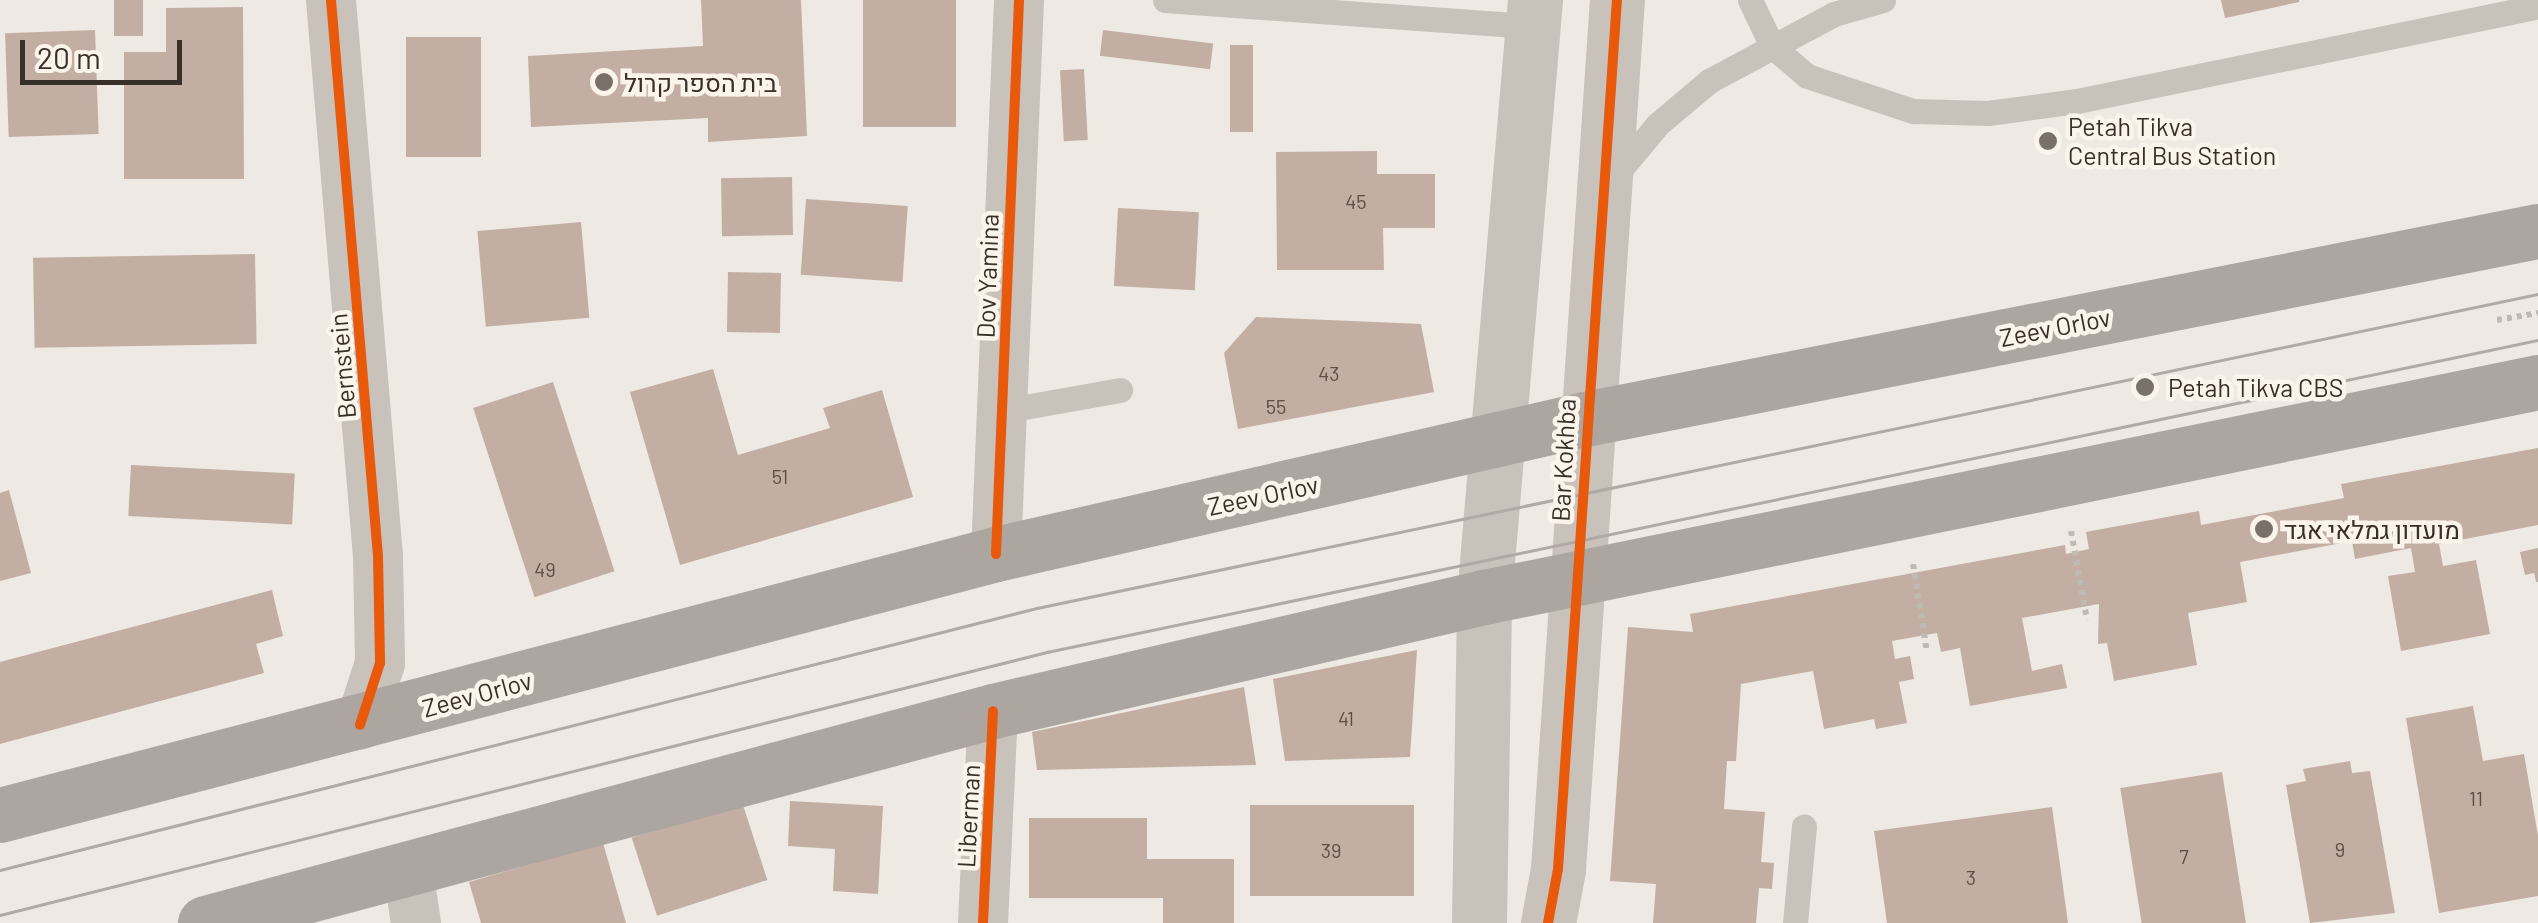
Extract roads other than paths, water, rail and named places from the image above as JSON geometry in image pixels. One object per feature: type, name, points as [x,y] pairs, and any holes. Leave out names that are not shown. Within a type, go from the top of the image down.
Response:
[{"type":"main road","name":"Zeev Orlov","points":[[0,815],[360,725],[996,554],[1496,444],[1585,420],[2538,232]]},
{"type":"main road","points":[[206,923],[993,711],[1484,597],[2538,382]]},
{"type":"street","name":"Bernstein","points":[[331,0],[378,556],[380,662],[360,725]]},
{"type":"street","name":"Dov Yamina","points":[[996,554],[1018,0]]},
{"type":"street","name":"Bar Kokhba","points":[[1548,923],[1558,868],[1600,194],[1617,0]]},
{"type":"street","points":[[1479,923],[1484,597],[1534,13]]},
{"type":"street","name":"Liberman","points":[[982,923],[993,711]]},
{"type":"street","points":[[408,868],[416,923]]},
{"type":"lane","points":[[1165,0],[1534,13]]},
{"type":"lane","points":[[1750,0],[1772,46],[1807,76],[1852,96],[1913,111],[1988,113],[2077,101],[2538,6]]},
{"type":"lane","points":[[1600,194],[1684,99],[1834,14],[1883,0]]},
{"type":"lane","points":[[1002,411],[1120,390]]},
{"type":"lane","points":[[1795,923],[1804,826]]},
{"type":"tram line","points":[[0,870],[1037,608],[2538,294]]},
{"type":"tram line","points":[[0,915],[1047,652],[2538,340]]},
{"type":"place","name":"בית הספר קרול","points":[[604,82]]},
{"type":"place","name":"Petah Tikva Central Bus Station","points":[[2048,141]]},
{"type":"place","name":"Petah Tikva CBS","points":[[2145,387]]},
{"type":"place","name":"מועדון גמלאי אגד","points":[[2264,529]]}]
